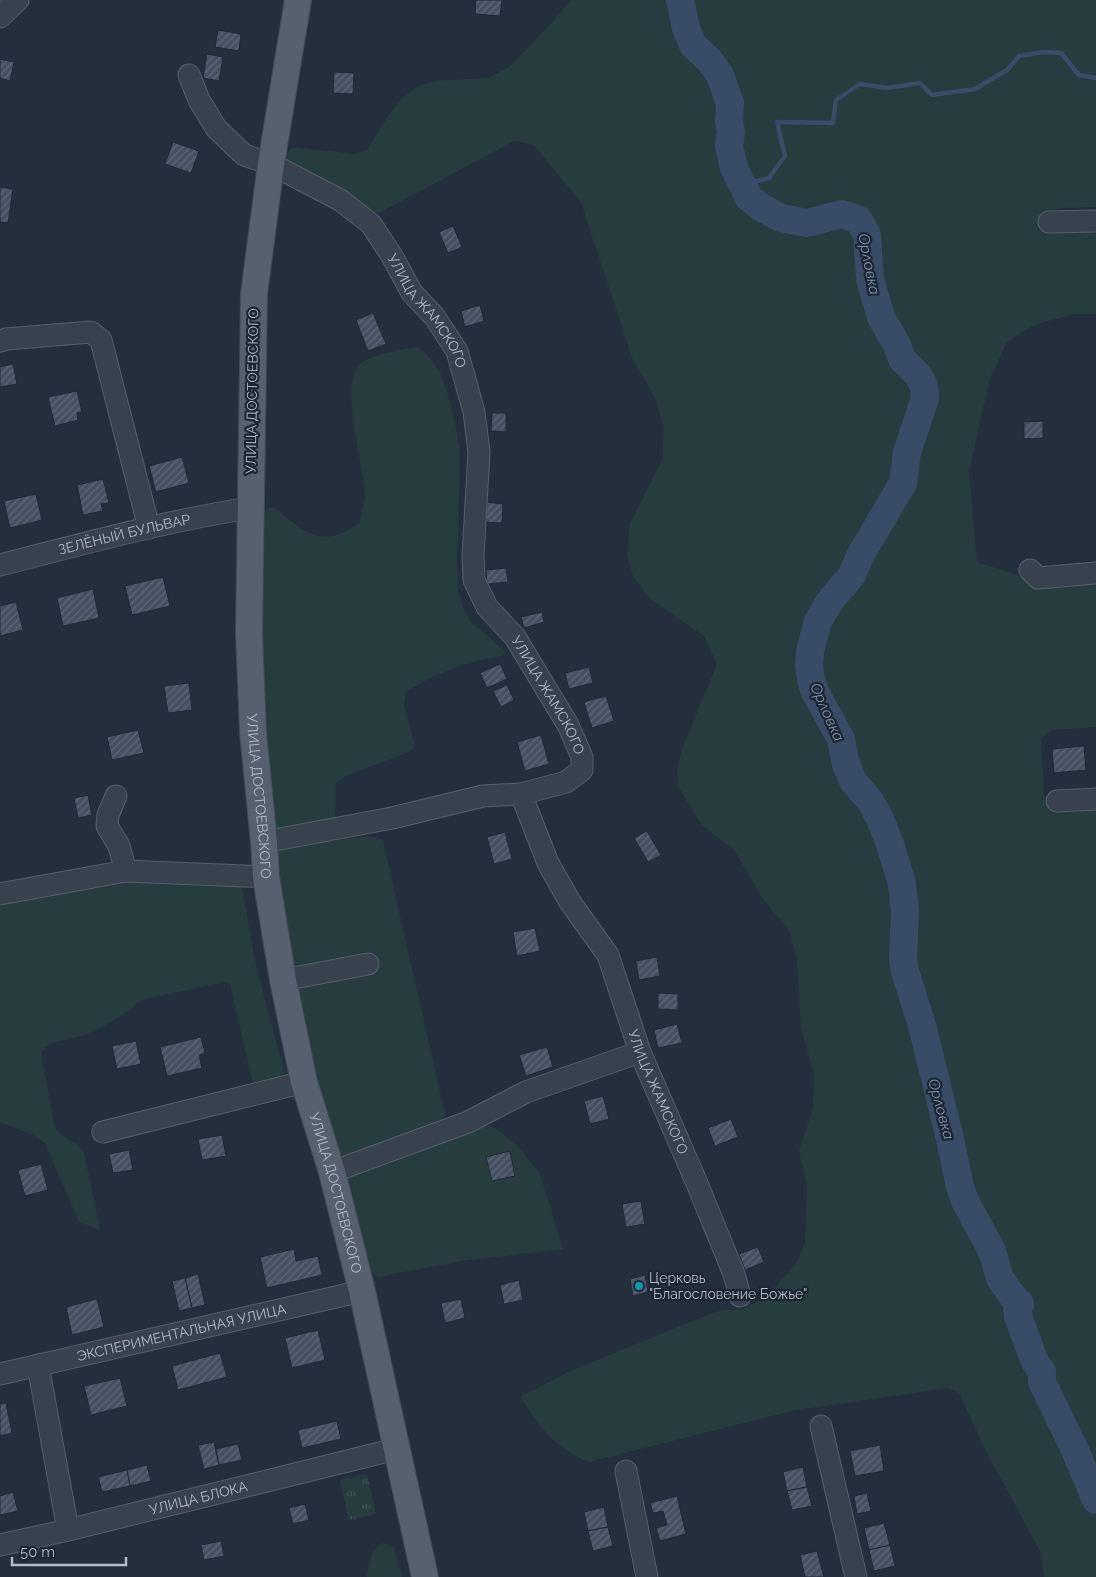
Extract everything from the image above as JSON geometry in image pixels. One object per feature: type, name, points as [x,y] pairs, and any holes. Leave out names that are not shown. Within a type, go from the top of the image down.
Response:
[{"type":"main road","name":"УЛИЦА ДОСТОЕВСКОГО","points":[[298,0],[271,164],[254,294],[249,633],[252,722],[266,878],[283,980],[304,1082],[332,1172],[362,1291],[425,1577]]},
{"type":"street","points":[[0,17],[18,0]]},
{"type":"street","points":[[189,74],[199,100],[216,128],[244,155],[271,164]]},
{"type":"street","name":"УЛИЦА ЖАМСКОГО","points":[[271,164],[340,200],[371,224],[392,256],[412,293],[434,316],[457,350],[474,412],[479,452],[473,556],[474,580],[487,608],[515,637],[568,725],[582,757],[582,770],[566,782],[521,794],[548,863],[570,902],[608,956],[640,1052],[710,1215],[734,1274],[740,1296]]},
{"type":"street","points":[[1049,222],[1096,221]]},
{"type":"street","points":[[0,341],[91,332],[100,340],[149,528]]},
{"type":"street","name":"ЗЕЛЁНЫЙ БУЛЬВАР","points":[[0,565],[149,528],[220,512],[250,508]]},
{"type":"street","points":[[1030,570],[1038,578],[1096,573]]},
{"type":"street","points":[[264,842],[392,818],[483,796],[521,794]]},
{"type":"street","points":[[116,796],[108,814],[107,826],[119,846],[126,871]]},
{"type":"street","points":[[1057,801],[1096,798]]},
{"type":"street","points":[[0,894],[126,871],[266,878]]},
{"type":"street","points":[[283,980],[368,964]]},
{"type":"street","points":[[332,1172],[468,1122],[526,1092],[640,1052]]},
{"type":"street","points":[[103,1132],[304,1082]]},
{"type":"street","name":"ЭКСПЕРИМЕНТАЛЬНАЯ УЛИЦА","points":[[0,1374],[362,1291]]},
{"type":"street","points":[[38,1365],[68,1530]]},
{"type":"street","points":[[822,1426],[856,1577]]},
{"type":"street","name":"УЛИЦА БЛОКА","points":[[0,1544],[68,1530],[396,1448]]},
{"type":"street","points":[[626,1471],[647,1577]]},
{"type":"green space","points":[[571,0],[1096,0],[1096,207],[1061,208],[1039,218],[1041,231],[1096,232],[1096,314],[1074,314],[1034,325],[1007,342],[990,378],[969,471],[977,562],[1039,582],[1096,580],[1096,727],[1051,730],[1041,739],[1044,796],[1060,810],[1096,807],[1096,1577],[1044,1577],[1041,1553],[986,1451],[959,1393],[948,1388],[791,1411],[589,1462],[566,1450],[549,1436],[520,1397],[568,1372],[710,1314],[723,1310],[740,1310],[771,1293],[798,1260],[805,1242],[807,1185],[799,1150],[813,1108],[814,1074],[801,1029],[797,959],[789,931],[761,896],[734,850],[700,823],[678,786],[677,772],[682,749],[717,664],[704,636],[650,599],[634,578],[627,556],[630,524],[662,460],[664,427],[654,396],[632,358],[581,202],[534,145],[514,141],[379,213],[369,212],[287,164],[285,159],[287,153],[293,147],[354,154],[367,150],[389,114],[401,100],[418,86],[435,81],[488,78],[509,67]]},
{"type":"green space","points":[[417,347],[426,354],[441,373],[452,410],[460,450],[458,591],[465,613],[472,623],[503,649],[505,653],[501,656],[475,661],[452,669],[406,692],[404,705],[415,746],[409,752],[343,777],[336,783],[335,817],[330,822],[275,830],[263,736],[259,512],[273,507],[304,530],[323,537],[334,536],[359,523],[365,497],[352,409],[354,376],[359,365],[370,358]]},
{"type":"green space","points":[[372,836],[383,841],[445,1114],[443,1120],[438,1124],[339,1160],[330,1151],[294,970],[274,854],[284,847]]},
{"type":"green space","points":[[124,878],[242,887],[256,966],[285,1074],[282,1077],[256,1084],[252,1080],[230,984],[226,982],[144,999],[123,1015],[94,1031],[80,1037],[56,1042],[46,1047],[42,1051],[42,1059],[55,1128],[84,1152],[100,1230],[79,1222],[45,1143],[33,1135],[0,1122],[0,899]]},
{"type":"green space","points":[[483,1124],[495,1128],[519,1148],[540,1174],[563,1249],[461,1261],[378,1277],[367,1268],[343,1183],[347,1174]]},
{"type":"green space","points":[[367,1474],[376,1514],[349,1520],[340,1480]]},
{"type":"green space","points":[[383,1543],[394,1547],[402,1577],[367,1577],[373,1554]]},
{"type":"building","points":[[476,0],[502,0],[500,16],[475,14]]},
{"type":"building","points":[[218,30],[241,34],[239,51],[215,47]]},
{"type":"building","points":[[207,54],[223,57],[219,81],[203,78]]},
{"type":"building","points":[[0,59],[14,62],[10,81],[0,78]]},
{"type":"building","points":[[334,72],[354,73],[353,94],[333,93]]},
{"type":"building","points":[[173,142],[199,151],[191,173],[165,164]]},
{"type":"building","points":[[0,187],[13,189],[8,223],[0,222]]},
{"type":"building","points":[[453,226],[462,247],[448,253],[439,232]]},
{"type":"building","points":[[480,305],[484,321],[465,327],[461,311]]},
{"type":"building","points":[[373,313],[386,344],[368,351],[356,320]]},
{"type":"building","points":[[13,364],[17,384],[0,387],[0,367]]},
{"type":"building","points":[[77,391],[82,412],[77,413],[78,420],[55,426],[48,397]]},
{"type":"building","points":[[492,413],[506,413],[506,432],[491,431]]},
{"type":"building","points":[[1043,421],[1043,438],[1024,439],[1024,422]]},
{"type":"building","points":[[182,457],[189,483],[156,492],[149,466]]},
{"type":"building","points":[[103,479],[109,503],[101,504],[103,511],[83,515],[77,485]]},
{"type":"building","points":[[36,494],[42,520],[10,528],[4,501]]},
{"type":"building","points":[[487,502],[503,504],[502,523],[486,522]]},
{"type":"building","points":[[506,568],[508,582],[487,584],[486,570]]},
{"type":"building","points":[[163,577],[170,606],[132,615],[125,586]]},
{"type":"building","points":[[93,589],[99,618],[63,626],[57,598]]},
{"type":"building","points":[[16,602],[23,630],[0,636],[0,606]]},
{"type":"building","points":[[542,612],[544,622],[524,628],[521,617]]},
{"type":"building","points":[[500,664],[507,679],[487,688],[480,673]]},
{"type":"building","points":[[589,667],[593,683],[569,689],[565,673]]},
{"type":"building","points":[[189,683],[192,710],[168,713],[164,686]]},
{"type":"building","points":[[507,685],[514,700],[501,707],[493,691]]},
{"type":"building","points":[[606,696],[614,721],[592,728],[584,702]]},
{"type":"building","points":[[138,730],[144,753],[112,760],[107,737]]},
{"type":"building","points":[[541,735],[549,764],[525,771],[517,742]]},
{"type":"building","points":[[1084,746],[1086,770],[1054,773],[1052,749]]},
{"type":"building","points":[[88,795],[92,815],[78,818],[74,798]]},
{"type":"building","points":[[647,831],[661,855],[648,862],[634,838]]},
{"type":"building","points":[[505,832],[512,859],[494,864],[487,837]]},
{"type":"building","points":[[535,928],[540,951],[517,956],[513,932]]},
{"type":"building","points":[[657,957],[660,976],[639,980],[636,961]]},
{"type":"building","points":[[658,993],[678,994],[678,1010],[658,1009]]},
{"type":"building","points":[[677,1024],[682,1043],[658,1048],[654,1030]]},
{"type":"building","points":[[201,1037],[205,1053],[199,1055],[202,1068],[167,1076],[160,1047]]},
{"type":"building","points":[[136,1041],[141,1064],[117,1069],[112,1046]]},
{"type":"building","points":[[547,1047],[553,1067],[526,1076],[519,1055]]},
{"type":"building","points":[[603,1096],[609,1119],[590,1124],[584,1101]]},
{"type":"building","points":[[731,1119],[738,1137],[715,1146],[708,1128]]},
{"type":"building","points":[[222,1135],[226,1156],[202,1160],[198,1139]]},
{"type":"building","points":[[129,1150],[133,1170],[113,1173],[109,1154]]},
{"type":"building","points":[[510,1151],[515,1176],[492,1181],[486,1157]]},
{"type":"building","points":[[41,1164],[48,1190],[25,1196],[18,1170]]},
{"type":"building","points":[[641,1201],[645,1224],[626,1227],[622,1204]]},
{"type":"building","points":[[758,1247],[764,1262],[745,1270],[739,1254]]},
{"type":"building","points":[[294,1249],[296,1261],[318,1256],[322,1275],[267,1288],[260,1257]]},
{"type":"building","points":[[198,1274],[205,1305],[192,1308],[185,1278]]},
{"type":"building","name":"Церковь \"Благословение Божье\"","points":[[645,1275],[648,1292],[633,1296],[630,1279]]},
{"type":"building","points":[[185,1278],[192,1308],[179,1311],[172,1281]]},
{"type":"building","points":[[519,1280],[523,1300],[504,1304],[500,1285]]},
{"type":"building","points":[[97,1299],[104,1327],[72,1335],[66,1307]]},
{"type":"building","points":[[461,1299],[465,1318],[445,1323],[441,1303]]},
{"type":"building","points":[[318,1330],[325,1360],[292,1368],[285,1338]]},
{"type":"building","points":[[220,1353],[227,1377],[178,1390],[172,1366]]},
{"type":"building","points":[[120,1378],[127,1406],[91,1415],[84,1386]]},
{"type":"building","points":[[6,1403],[12,1433],[0,1436],[0,1404]]},
{"type":"building","points":[[337,1421],[341,1439],[302,1448],[298,1430]]},
{"type":"building","points":[[214,1442],[219,1465],[204,1469],[198,1445]]},
{"type":"building","points":[[238,1444],[242,1460],[219,1465],[216,1449]]},
{"type":"building","points":[[880,1445],[884,1471],[855,1476],[850,1451]]},
{"type":"building","points":[[147,1465],[151,1481],[130,1486],[127,1470]]},
{"type":"building","points":[[803,1467],[807,1487],[787,1491],[783,1472]]},
{"type":"building","points":[[127,1470],[130,1486],[102,1492],[98,1477]]},
{"type":"building","points":[[807,1487],[812,1506],[792,1510],[787,1491]]},
{"type":"building","points":[[13,1492],[18,1511],[0,1515],[0,1496]]},
{"type":"building","points":[[867,1493],[871,1511],[857,1514],[854,1496]]},
{"type":"building","points":[[677,1496],[686,1534],[660,1541],[656,1528],[667,1525],[663,1511],[653,1513],[650,1503]]},
{"type":"building","points":[[305,1504],[309,1520],[293,1524],[289,1508]]},
{"type":"building","points":[[604,1507],[608,1527],[588,1531],[584,1512]]},
{"type":"building","points":[[884,1523],[890,1545],[869,1550],[864,1528]]},
{"type":"building","points":[[608,1527],[613,1546],[593,1551],[588,1531]]},
{"type":"building","points":[[221,1541],[224,1556],[204,1560],[201,1545]]},
{"type":"building","points":[[890,1545],[895,1566],[874,1571],[869,1550]]},
{"type":"building","points":[[817,1551],[824,1577],[805,1577],[800,1555]]},
{"type":"waterway","name":"Орловка","points":[[680,0],[686,28],[693,45],[710,61],[720,75],[730,103],[729,120],[731,132],[729,146],[734,168],[749,198],[762,208],[781,218],[807,223],[842,214],[859,220],[867,235],[870,279],[881,317],[897,345],[902,359],[918,375],[924,386],[925,398],[907,452],[903,483],[860,556],[852,575],[830,601],[818,621],[810,651],[809,666],[811,680],[816,694],[841,739],[845,761],[853,781],[871,802],[880,819],[902,884],[905,911],[903,959],[905,971],[923,1029],[960,1187],[965,1201],[992,1251],[1000,1278],[1020,1304],[1017,1309],[1018,1316],[1034,1360],[1042,1372],[1042,1382],[1075,1450],[1096,1500]]},
{"type":"waterway","points":[[742,185],[769,178],[785,156],[777,122],[833,123],[836,100],[860,84],[887,88],[920,83],[932,95],[975,89],[1007,70],[1019,56],[1043,52],[1061,53],[1079,75],[1096,78]]},
{"type":"place","name":"Церковь \"Благословение Божье\"","points":[[639,1286]]}]
